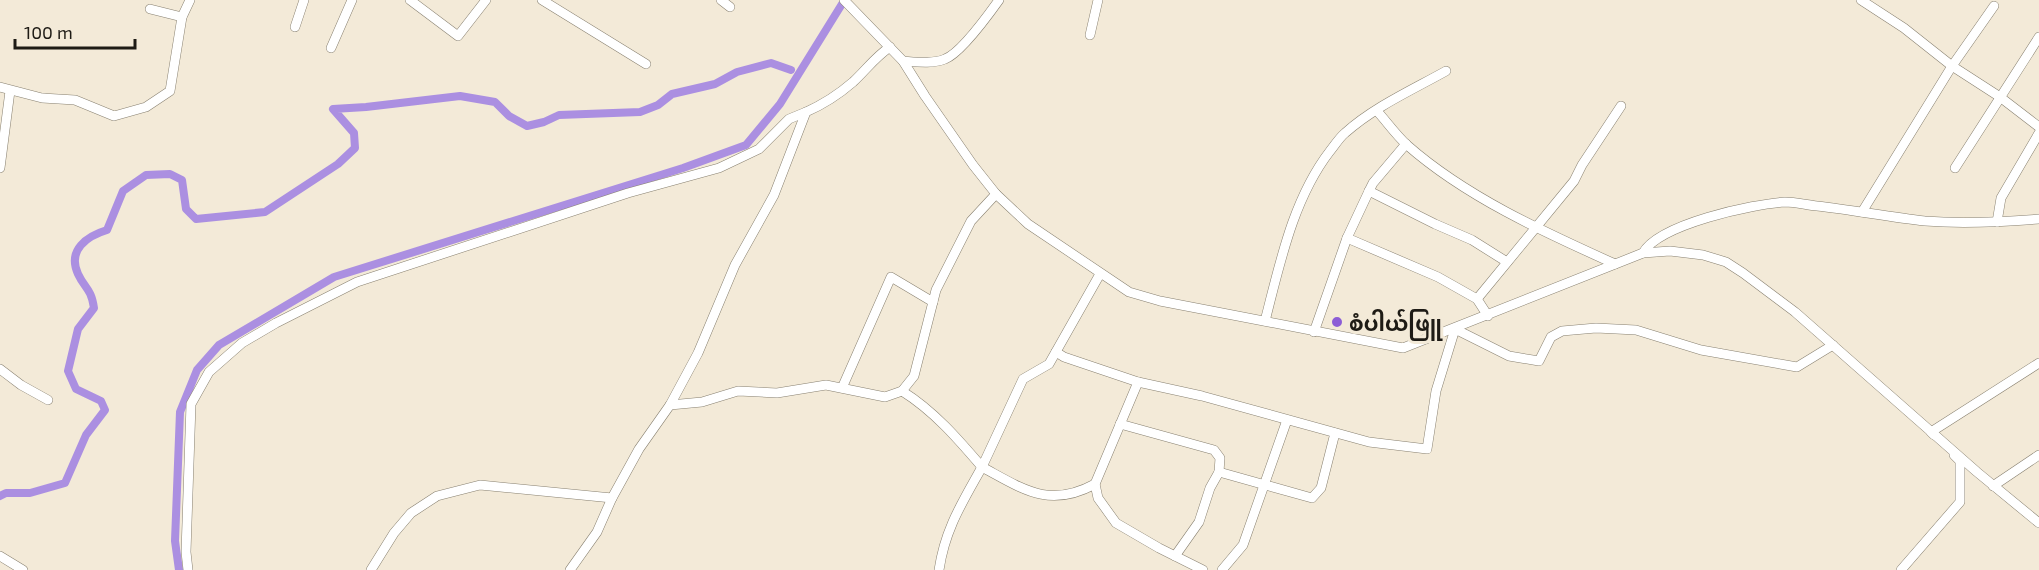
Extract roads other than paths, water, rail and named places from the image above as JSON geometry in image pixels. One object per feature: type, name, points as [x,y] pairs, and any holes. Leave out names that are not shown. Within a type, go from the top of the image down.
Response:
[{"type":"street","points":[[0,87],[42,98],[75,100],[114,116],[147,107],[170,91],[182,17],[190,0]]},
{"type":"street","points":[[295,27],[303,0]]},
{"type":"street","points":[[331,48],[352,0]]},
{"type":"street","points":[[410,0],[458,36],[486,0]]},
{"type":"street","points":[[542,0],[646,64]]},
{"type":"street","points":[[721,0],[730,7]]},
{"type":"street","points":[[844,0],[903,61],[945,126],[996,194],[1028,224],[1129,292],[1160,302],[1403,348],[1642,253],[1670,251],[1703,255],[1726,262],[1795,312],[1993,486],[2039,523]]},
{"type":"street","points":[[903,61],[923,62],[946,59],[961,47],[999,0]]},
{"type":"street","points":[[1090,35],[1098,0]]},
{"type":"street","points":[[1861,0],[1904,28],[1952,66],[2000,97],[2039,127]]},
{"type":"street","points":[[1862,212],[1952,66],[1994,6]]},
{"type":"street","points":[[150,9],[182,17]]},
{"type":"street","points":[[1955,168],[2039,37]]},
{"type":"street","points":[[188,570],[186,552],[191,404],[209,372],[242,343],[276,322],[357,282],[628,193],[719,168],[759,149],[789,120],[829,102],[854,81],[878,55],[890,47]]},
{"type":"street","points":[[1265,321],[1281,258],[1300,202],[1315,173],[1344,134],[1377,111],[1446,71]]},
{"type":"street","points":[[0,168],[10,91]]},
{"type":"street","points":[[1477,299],[1574,181],[1582,165],[1622,106]]},
{"type":"street","points":[[1377,111],[1406,144],[1451,178],[1537,227],[1615,264]]},
{"type":"street","points":[[570,570],[597,532],[612,498],[639,449],[670,405],[698,353],[735,265],[774,195],[806,112]]},
{"type":"street","points":[[1997,222],[2001,198],[2039,133]]},
{"type":"street","points":[[1314,332],[1347,238],[1369,191],[1373,183],[1406,144]]},
{"type":"street","points":[[1369,191],[1472,240],[1507,262]]},
{"type":"street","points":[[670,405],[702,402],[738,391],[777,393],[826,385],[885,397],[903,391],[914,376],[936,290],[971,221],[996,194]]},
{"type":"street","points":[[1642,253],[1659,237],[1688,223],[1785,202],[1927,221],[1997,222],[2039,219]]},
{"type":"street","points":[[1347,238],[1438,277],[1477,299],[1488,316]]},
{"type":"street","points":[[939,570],[942,549],[951,522],[982,467],[1023,379],[1049,363],[1100,274]]},
{"type":"street","points":[[842,388],[891,277],[933,302]]},
{"type":"street","points":[[1455,329],[1509,356],[1539,361],[1551,337],[1562,331],[1596,328],[1636,330],[1701,350],[1797,367],[1833,345]]},
{"type":"street","points":[[1056,352],[1064,357],[1138,382],[1202,396],[1369,442],[1427,449],[1436,391],[1455,329]]},
{"type":"street","points":[[1931,432],[2039,363]]},
{"type":"street","points":[[0,369],[21,385],[48,400]]},
{"type":"street","points":[[1138,382],[1095,484],[1098,498],[1116,523],[1203,570]]},
{"type":"street","points":[[903,391],[920,402],[952,432],[982,467],[1022,488],[1048,496],[1066,496],[1095,484]]},
{"type":"street","points":[[1222,570],[1243,545],[1287,420]]},
{"type":"street","points":[[1120,424],[1214,450],[1220,458],[1219,472],[1210,488],[1199,522],[1175,556]]},
{"type":"street","points":[[1901,570],[1960,502],[1959,461],[1931,432]]},
{"type":"street","points":[[1219,472],[1312,498],[1321,488],[1335,433]]},
{"type":"street","points":[[1993,486],[2039,455]]},
{"type":"street","points":[[371,570],[394,532],[411,513],[437,496],[480,485],[612,498]]},
{"type":"street","points":[[0,556],[23,570]]},
{"type":"waterway","points":[[179,570],[175,541],[180,412],[197,370],[219,345],[334,277],[683,168],[746,145],[780,104],[842,4]]},
{"type":"waterway","points":[[0,496],[6,493],[30,493],[65,483],[86,435],[105,410],[101,401],[76,389],[68,371],[78,329],[94,308],[89,292],[78,274],[75,258],[77,251],[86,240],[107,230],[123,191],[146,175],[170,174],[182,180],[186,209],[196,219],[265,212],[338,164],[355,148],[354,133],[333,109],[460,96],[495,102],[509,116],[527,126],[559,115],[640,112],[658,105],[672,94],[715,84],[737,72],[771,63],[791,70]]},
{"type":"place","name":"စံပါယ်ဖြူ","points":[[1337,322]]}]
